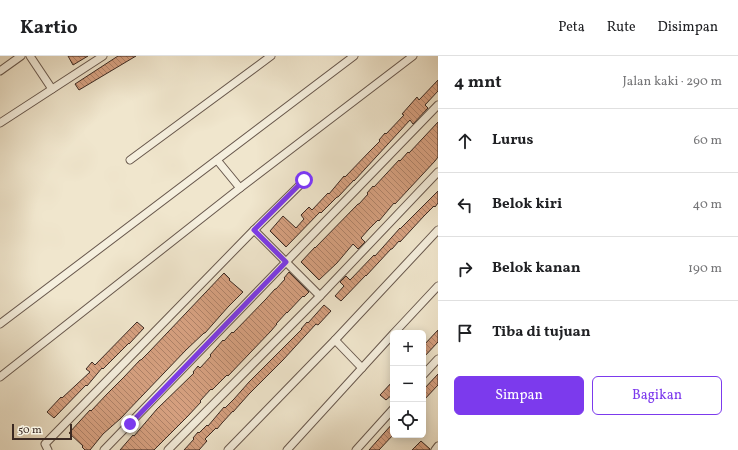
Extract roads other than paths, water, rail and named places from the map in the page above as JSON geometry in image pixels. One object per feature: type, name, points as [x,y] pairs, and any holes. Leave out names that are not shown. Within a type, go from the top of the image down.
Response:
[{"type":"street","points":[[0,71],[21,56]]},
{"type":"street","points":[[30,56],[52,89]]},
{"type":"street","points":[[0,123],[103,56]]},
{"type":"street","points":[[130,160],[271,56]]},
{"type":"street","points":[[0,324],[354,56]]},
{"type":"street","points":[[0,377],[240,188],[413,56]]},
{"type":"street","points":[[104,450],[438,105]]},
{"type":"street","points":[[218,160],[240,188]]},
{"type":"street","points":[[168,450],[320,296],[438,172]]},
{"type":"street","points":[[48,450],[45,444],[304,180]]},
{"type":"street","points":[[254,230],[320,296]]},
{"type":"street","points":[[228,450],[336,340],[438,230]]},
{"type":"street","points":[[398,330],[438,286]]},
{"type":"street","points":[[286,450],[390,338]]},
{"type":"street","points":[[336,340],[362,368]]},
{"type":"street","points":[[426,372],[438,359]]},
{"type":"street","points":[[356,450],[390,411]]},
{"type":"street","points":[[435,450],[438,446]]}]
